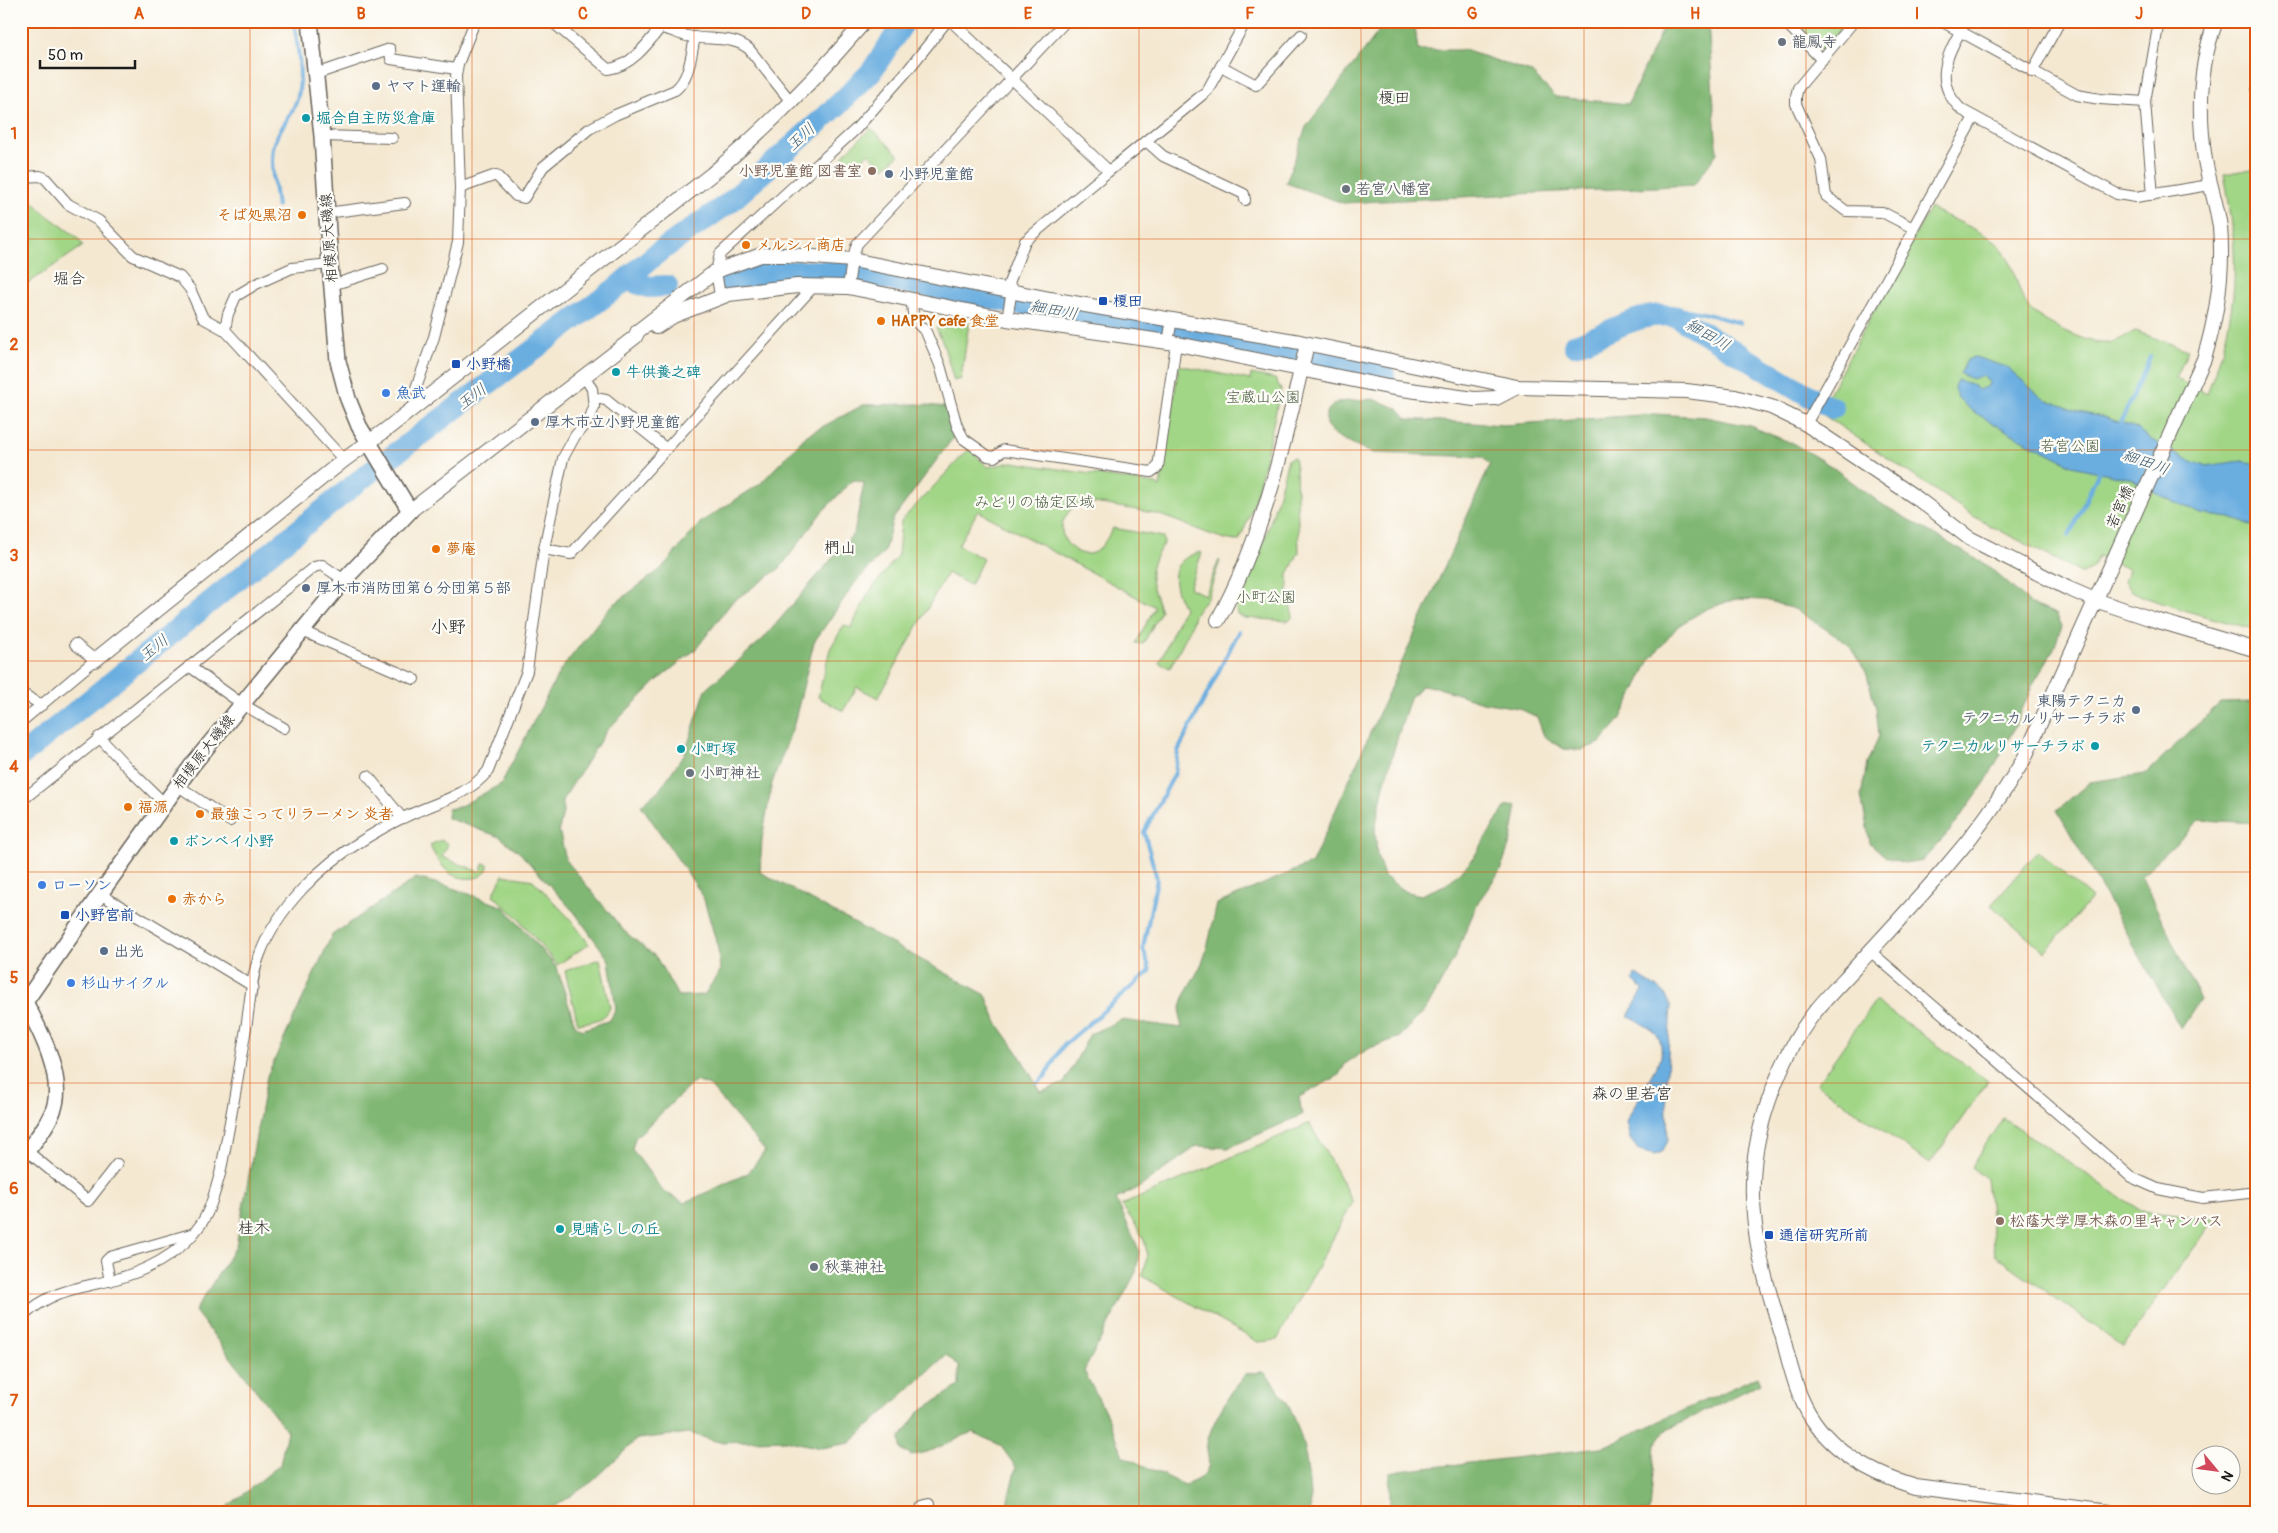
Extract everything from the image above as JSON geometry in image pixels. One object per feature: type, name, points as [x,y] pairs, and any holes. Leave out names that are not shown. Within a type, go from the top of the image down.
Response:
[{"type":"main road","name":"相模原大磯線","points":[[310,21],[322,136],[338,360],[348,399],[359,426],[370,445]]},
{"type":"main road","points":[[370,445],[406,505]]},
{"type":"main road","name":"相模原大磯線","points":[[24,1155],[48,1121],[54,1109],[56,1098],[49,1053],[43,1036],[22,1002],[164,803],[242,704],[406,505]]},
{"type":"street","points":[[421,401],[416,388],[439,318],[458,242],[460,188],[456,69],[475,21]]},
{"type":"street","points":[[551,21],[608,69],[617,68],[644,49],[659,25],[695,37],[741,43],[749,49],[792,103]]},
{"type":"street","points":[[21,722],[95,660],[344,460],[370,445],[421,401],[752,141],[792,103],[866,21]]},
{"type":"street","points":[[719,293],[716,273],[720,254],[856,129],[908,70],[947,21]]},
{"type":"street","points":[[951,21],[1109,171]]},
{"type":"street","points":[[848,284],[851,263],[857,244],[1066,21]]},
{"type":"street","points":[[1008,315],[1011,294],[1009,284],[1025,241],[1207,91],[1246,21]]},
{"type":"street","points":[[1784,21],[1822,60]]},
{"type":"street","points":[[1854,21],[1798,88],[1796,104],[1821,159],[1826,196],[1846,211],[1882,212],[1913,228]]},
{"type":"street","points":[[1940,21],[2077,95],[2100,99],[2145,102]]},
{"type":"street","points":[[1966,21],[1948,54],[1945,81],[1955,104],[1974,117],[2105,189],[2118,194],[2136,197],[2210,185]]},
{"type":"street","points":[[2032,72],[2060,21]]},
{"type":"street","points":[[2153,195],[2145,102],[2159,21]]},
{"type":"street","name":"若宮橋","points":[[2109,1512],[1916,1487],[1886,1478],[1842,1452],[1821,1430],[1801,1398],[1762,1266],[1753,1204],[1752,1181],[1756,1147],[1770,1102],[1791,1050],[1814,1013],[1946,867],[2003,794],[2032,742],[2195,381],[2210,340],[2220,286],[2220,225],[2204,151],[2201,102],[2204,64],[2216,21]]},
{"type":"street","points":[[1222,66],[1256,85],[1301,35]]},
{"type":"street","points":[[460,188],[496,175],[516,196],[524,198],[542,167],[589,129],[615,115],[682,85],[688,71],[695,37]]},
{"type":"street","points":[[316,74],[390,48],[391,60],[456,69]]},
{"type":"street","points":[[2257,90],[2257,98]]},
{"type":"street","points":[[1806,424],[1898,260],[1913,228],[1974,117]]},
{"type":"street","points":[[322,136],[392,138]]},
{"type":"street","points":[[1146,142],[1164,156],[1244,194],[1245,200]]},
{"type":"street","points":[[21,178],[40,176],[45,178],[68,204],[99,221],[133,256],[180,277],[190,289],[204,318],[225,330],[344,460]]},
{"type":"street","points":[[326,213],[405,203]]},
{"type":"street","points":[[406,505],[584,376],[635,336],[638,331],[716,273],[762,255],[788,255],[851,263],[1011,294],[1050,299],[1172,322],[1304,356],[1388,388],[1474,399],[1496,398],[1517,387]]},
{"type":"street","points":[[225,330],[228,314],[236,296],[256,284],[292,268],[330,264]]},
{"type":"street","points":[[332,285],[383,269]]},
{"type":"street","points":[[635,336],[643,335],[673,316],[719,293],[848,284],[911,298],[1171,341],[1304,356],[1532,389],[1686,391],[1744,400],[1771,407],[1806,424],[1918,499],[1969,538],[2095,600],[2217,640],[2257,650]]},
{"type":"street","points":[[544,549],[571,554],[648,470],[665,448],[814,286]]},
{"type":"street","points":[[911,298],[914,320],[926,332],[940,365],[957,426],[964,439],[988,456],[994,457],[1004,450],[1150,472],[1158,467],[1172,322]]},
{"type":"street","points":[[1218,620],[1249,556],[1284,440],[1304,356]]},
{"type":"street","points":[[21,1318],[44,1300],[69,1289],[110,1281],[149,1268],[179,1246],[200,1225],[211,1204],[220,1174],[253,986],[260,955],[273,927],[307,885],[339,856],[362,840],[402,818],[467,791],[479,782],[488,771],[527,671],[544,549],[563,458],[575,436],[590,418],[594,407],[595,398],[584,376]]},
{"type":"street","points":[[595,398],[606,400],[665,448]]},
{"type":"street","points":[[21,801],[314,567],[322,566],[344,580]]},
{"type":"street","points":[[302,631],[414,679]]},
{"type":"street","points":[[75,644],[95,660]]},
{"type":"street","points":[[189,666],[242,704],[284,728]]},
{"type":"street","points":[[21,693],[42,705]]},
{"type":"street","points":[[99,737],[164,803]]},
{"type":"street","points":[[368,776],[402,818]]},
{"type":"street","points":[[178,785],[230,820]]},
{"type":"street","points":[[100,894],[253,986]]},
{"type":"street","points":[[1870,951],[2131,1177],[2158,1190],[2202,1198],[2257,1192]]},
{"type":"street","points":[[24,1155],[88,1200],[117,1164]]},
{"type":"street","points":[[110,1281],[106,1261],[110,1257],[192,1233]]},
{"type":"street","points":[[920,1512],[922,1506],[929,1504]]},
{"type":"green space","points":[[1379,21],[1414,21],[1418,50],[1464,50],[1531,72],[1556,97],[1628,104],[1666,21],[1708,21],[1717,153],[1694,185],[1343,203],[1286,183],[1306,127],[1378,32]]},
{"type":"green space","points":[[1789,21],[1847,21],[1822,52]]},
{"type":"green space","points":[[871,128],[899,155],[884,168],[868,153],[855,167],[842,156]]},
{"type":"green space","name":"若宮公園","points":[[2257,168],[2257,630],[2190,612],[2144,597],[2132,591],[2124,581],[2129,569],[2098,556],[2093,567],[2083,574],[1978,519],[1819,412],[1930,208],[1980,232],[1994,241],[2007,256],[2020,291],[2029,308],[2043,319],[2066,332],[2089,341],[2107,343],[2135,331],[2188,350],[2176,379],[2207,393],[2226,336],[2234,285],[2233,232],[2224,174]]},
{"type":"green space","points":[[21,189],[44,213],[77,237],[83,246],[21,288]]},
{"type":"green space","points":[[950,320],[969,323],[961,379],[954,381],[943,343],[936,328],[950,325]]},
{"type":"green space","name":"みどりの協定区域","points":[[1179,365],[1250,380],[1251,374],[1275,379],[1281,389],[1253,506],[1239,541],[1221,538],[1153,513],[1096,503],[1077,505],[1065,517],[1062,526],[1064,538],[1072,548],[1083,554],[1089,554],[1098,550],[1106,541],[1113,528],[1163,537],[1164,544],[1153,562],[1151,570],[1152,584],[1161,611],[1143,644],[1136,643],[1155,607],[978,511],[958,545],[983,559],[970,585],[947,573],[878,698],[857,687],[843,711],[818,697],[830,649],[844,625],[851,628],[868,594],[898,555],[901,521],[969,449],[988,467],[1012,462],[1156,484],[1160,487]]},
{"type":"green space","points":[[1373,399],[1397,408],[1407,419],[1504,425],[1654,414],[1705,417],[1750,426],[1794,444],[1831,466],[1880,503],[1988,566],[2031,604],[2056,614],[2062,626],[2053,651],[2033,684],[2012,733],[1986,781],[1950,831],[1923,860],[1904,863],[1886,857],[1870,843],[1861,796],[1867,763],[1879,736],[1876,708],[1866,672],[1848,644],[1797,610],[1766,600],[1736,599],[1706,609],[1678,626],[1650,660],[1620,720],[1600,743],[1581,750],[1564,749],[1544,736],[1537,717],[1518,708],[1482,702],[1436,687],[1421,686],[1410,698],[1384,785],[1375,829],[1377,855],[1384,876],[1404,891],[1421,895],[1447,884],[1472,860],[1506,806],[1517,805],[1511,840],[1500,871],[1478,902],[1453,961],[1427,1008],[1400,1037],[1370,1048],[1346,1063],[1338,1076],[1299,1097],[1302,1115],[1228,1148],[1197,1146],[1140,1187],[1116,1199],[1139,1250],[1136,1272],[1084,1371],[1109,1419],[1123,1456],[1185,1485],[1200,1478],[1207,1470],[1209,1464],[1207,1444],[1209,1436],[1217,1416],[1235,1387],[1247,1373],[1264,1372],[1287,1404],[1301,1437],[1308,1473],[1311,1512],[1005,1512],[1016,1467],[1000,1445],[972,1432],[933,1450],[911,1456],[901,1449],[900,1439],[920,1411],[959,1386],[959,1366],[946,1355],[850,1443],[821,1448],[785,1440],[719,1442],[689,1433],[637,1439],[593,1481],[547,1512],[227,1512],[227,1507],[280,1465],[287,1431],[195,1311],[236,1246],[267,1076],[332,935],[416,878],[450,887],[504,907],[557,968],[575,1025],[582,1030],[610,1020],[616,1009],[609,960],[575,913],[520,853],[500,837],[447,818],[448,809],[459,807],[501,784],[560,671],[609,608],[661,569],[701,522],[760,484],[807,435],[863,405],[918,404],[945,407],[961,427],[893,519],[884,552],[855,583],[814,642],[794,724],[772,783],[762,839],[760,872],[986,995],[997,1023],[1017,1051],[1041,1092],[1064,1083],[1090,1034],[1121,1020],[1182,1028],[1181,1007],[1205,955],[1217,904],[1312,863],[1490,465],[1482,457],[1372,453],[1336,436],[1326,425],[1326,412],[1337,402]],"holes":[[[853,480],[864,483],[854,533],[763,639],[706,689],[685,753],[660,789],[641,805],[703,896],[718,948],[720,971],[704,995],[678,996],[656,957],[624,931],[566,860],[559,830],[563,812],[562,801],[607,730],[659,679],[696,649],[732,602],[780,568],[821,513]],[[695,1081],[710,1086],[765,1151],[748,1173],[684,1203],[662,1190],[632,1149],[635,1138]]]},
{"type":"green space","name":"小町公園","points":[[1294,457],[1299,552],[1288,574],[1288,597],[1293,616],[1289,621],[1244,618],[1237,614],[1236,609],[1266,536],[1288,459]]},
{"type":"green space","points":[[1200,552],[1202,553],[1189,588],[1205,595],[1220,561],[1208,596],[1194,615],[1190,629],[1170,668],[1159,663],[1184,608],[1176,590],[1175,574],[1177,567],[1182,561]]},
{"type":"green space","points":[[2254,702],[2257,705],[2257,823],[2201,820],[2141,876],[2200,1000],[2181,1029],[2057,810],[2090,782],[2145,774],[2220,703]]},
{"type":"green space","points":[[441,840],[448,844],[442,857],[480,872],[484,863],[488,865],[487,871],[479,877],[473,878],[461,878],[451,874],[439,861],[430,845]]},
{"type":"green space","points":[[2038,851],[2092,898],[2045,952],[1991,905]]},
{"type":"green space","points":[[503,875],[533,880],[571,920],[589,944],[557,965],[518,918],[493,895]]},
{"type":"green space","points":[[600,959],[610,1007],[602,1018],[578,1024],[565,971]]},
{"type":"green space","points":[[1875,1001],[1988,1081],[1930,1164],[1817,1084]]},
{"type":"green space","points":[[2003,1118],[2141,1211],[2215,1219],[2123,1346],[1995,1255],[1986,1179],[1971,1167]]},
{"type":"green space","points":[[1310,1124],[1353,1202],[1277,1340],[1258,1342],[1142,1276],[1146,1265],[1146,1247],[1139,1231],[1122,1205]]},
{"type":"green space","points":[[1758,1376],[1761,1383],[1665,1431],[1655,1444],[1650,1512],[1390,1512],[1390,1472],[1601,1448]]},
{"type":"water","points":[[1975,357],[2007,367],[2042,398],[2079,412],[2107,418],[2136,428],[2150,439],[2187,459],[2205,466],[2242,461],[2253,463],[2257,466],[2257,527],[2230,518],[2201,514],[2162,496],[2132,479],[2076,467],[1972,411],[1958,398],[1954,387],[1957,380],[1971,384],[1978,390],[1988,386],[1989,382],[1982,376],[1972,379],[1960,374],[1967,360]]},
{"type":"water","points":[[1635,974],[1664,992],[1671,1006],[1666,1089],[1668,1141],[1662,1152],[1654,1155],[1639,1151],[1630,1139],[1626,1122],[1661,1057],[1660,1041],[1657,1035],[1648,1027],[1628,1016],[1643,990],[1633,980]]},
{"type":"waterway","points":[[277,206],[272,158],[274,144],[276,137],[295,106],[300,82],[300,65],[294,21]]},
{"type":"waterway","name":"玉川","points":[[21,756],[360,480],[616,288],[656,254],[730,202],[839,104],[871,72],[905,21]]},
{"type":"waterway","name":"細田川","points":[[722,280],[780,272],[820,271],[858,274],[1292,354],[1384,375]]},
{"type":"waterway","name":"細田川","points":[[627,280],[649,287],[667,286]]},
{"type":"waterway","points":[[1658,313],[1667,310],[1688,310],[1740,323]]},
{"type":"waterway","name":"細田川","points":[[1574,345],[1638,319],[1664,315],[1677,317],[1811,397],[1833,408]]},
{"type":"waterway","points":[[2119,427],[2150,357]]},
{"type":"waterway","points":[[2069,536],[2101,467]]},
{"type":"waterway","points":[[1038,1083],[1046,1075],[1062,1047],[1150,971],[1143,948],[1157,879],[1144,832],[1175,773],[1178,751],[1239,631]]},
{"type":"place","name":"龍鳳寺","points":[[1782,42]]},
{"type":"place","name":"ヤマト運輸","points":[[376,86]]},
{"type":"place","name":"堀合自主防災倉庫","points":[[306,118]]},
{"type":"place","name":"小野児童館 図書室","points":[[872,171]]},
{"type":"place","name":"小野児童館","points":[[889,174]]},
{"type":"place","name":"若宮八幡宮","points":[[1346,189]]},
{"type":"place","name":"そば処黒沼","points":[[302,215]]},
{"type":"place","name":"メルシィ商店","points":[[746,245]]},
{"type":"place","name":"榎田","points":[[1103,301]]},
{"type":"place","name":"HAPPY cafe 食堂","points":[[881,321]]},
{"type":"place","name":"小野橋","points":[[456,364]]},
{"type":"place","name":"牛供養之碑","points":[[616,372]]},
{"type":"place","name":"魚武","points":[[386,393]]},
{"type":"place","name":"厚木市立小野児童館","points":[[535,422]]},
{"type":"place","name":"夢庵","points":[[436,549]]},
{"type":"place","name":"厚木市消防団第６分団第５部","points":[[306,588]]},
{"type":"place","name":"東陽テクニカ テクニカルリサーチラボ","points":[[2136,710]]},
{"type":"place","name":"テクニカルリサーチラボ","points":[[2095,746]]},
{"type":"place","name":"小町塚","points":[[681,749]]},
{"type":"place","name":"小町神社","points":[[690,773]]},
{"type":"place","name":"福源","points":[[128,807]]},
{"type":"place","name":"最強こってりラーメン 炎者","points":[[200,814]]},
{"type":"place","name":"ボンベイ小野","points":[[174,841]]},
{"type":"place","name":"ローソン","points":[[42,885]]},
{"type":"place","name":"赤から","points":[[172,899]]},
{"type":"place","name":"小野宮前","points":[[65,915]]},
{"type":"place","name":"出光","points":[[104,951]]},
{"type":"place","name":"杉山サイクル","points":[[71,983]]},
{"type":"place","name":"松蔭大学 厚木森の里キャンパス","points":[[2000,1221]]},
{"type":"place","name":"見晴らしの丘","points":[[560,1229]]},
{"type":"place","name":"通信研究所前","points":[[1769,1235]]},
{"type":"place","name":"秋葉神社","points":[[814,1267]]},
{"type":"district","name":"榎田","points":[[1394,98]]},
{"type":"district","name":"堀合","points":[[69,279]]},
{"type":"district","name":"椚山","points":[[840,548]]},
{"type":"district","name":"小野","points":[[448,627]]},
{"type":"district","name":"森の里若宮","points":[[1632,1094]]},
{"type":"district","name":"桂木","points":[[254,1228]]},
{"type":"park label","name":"宝蔵山公園","points":[[1263,397]]}]
